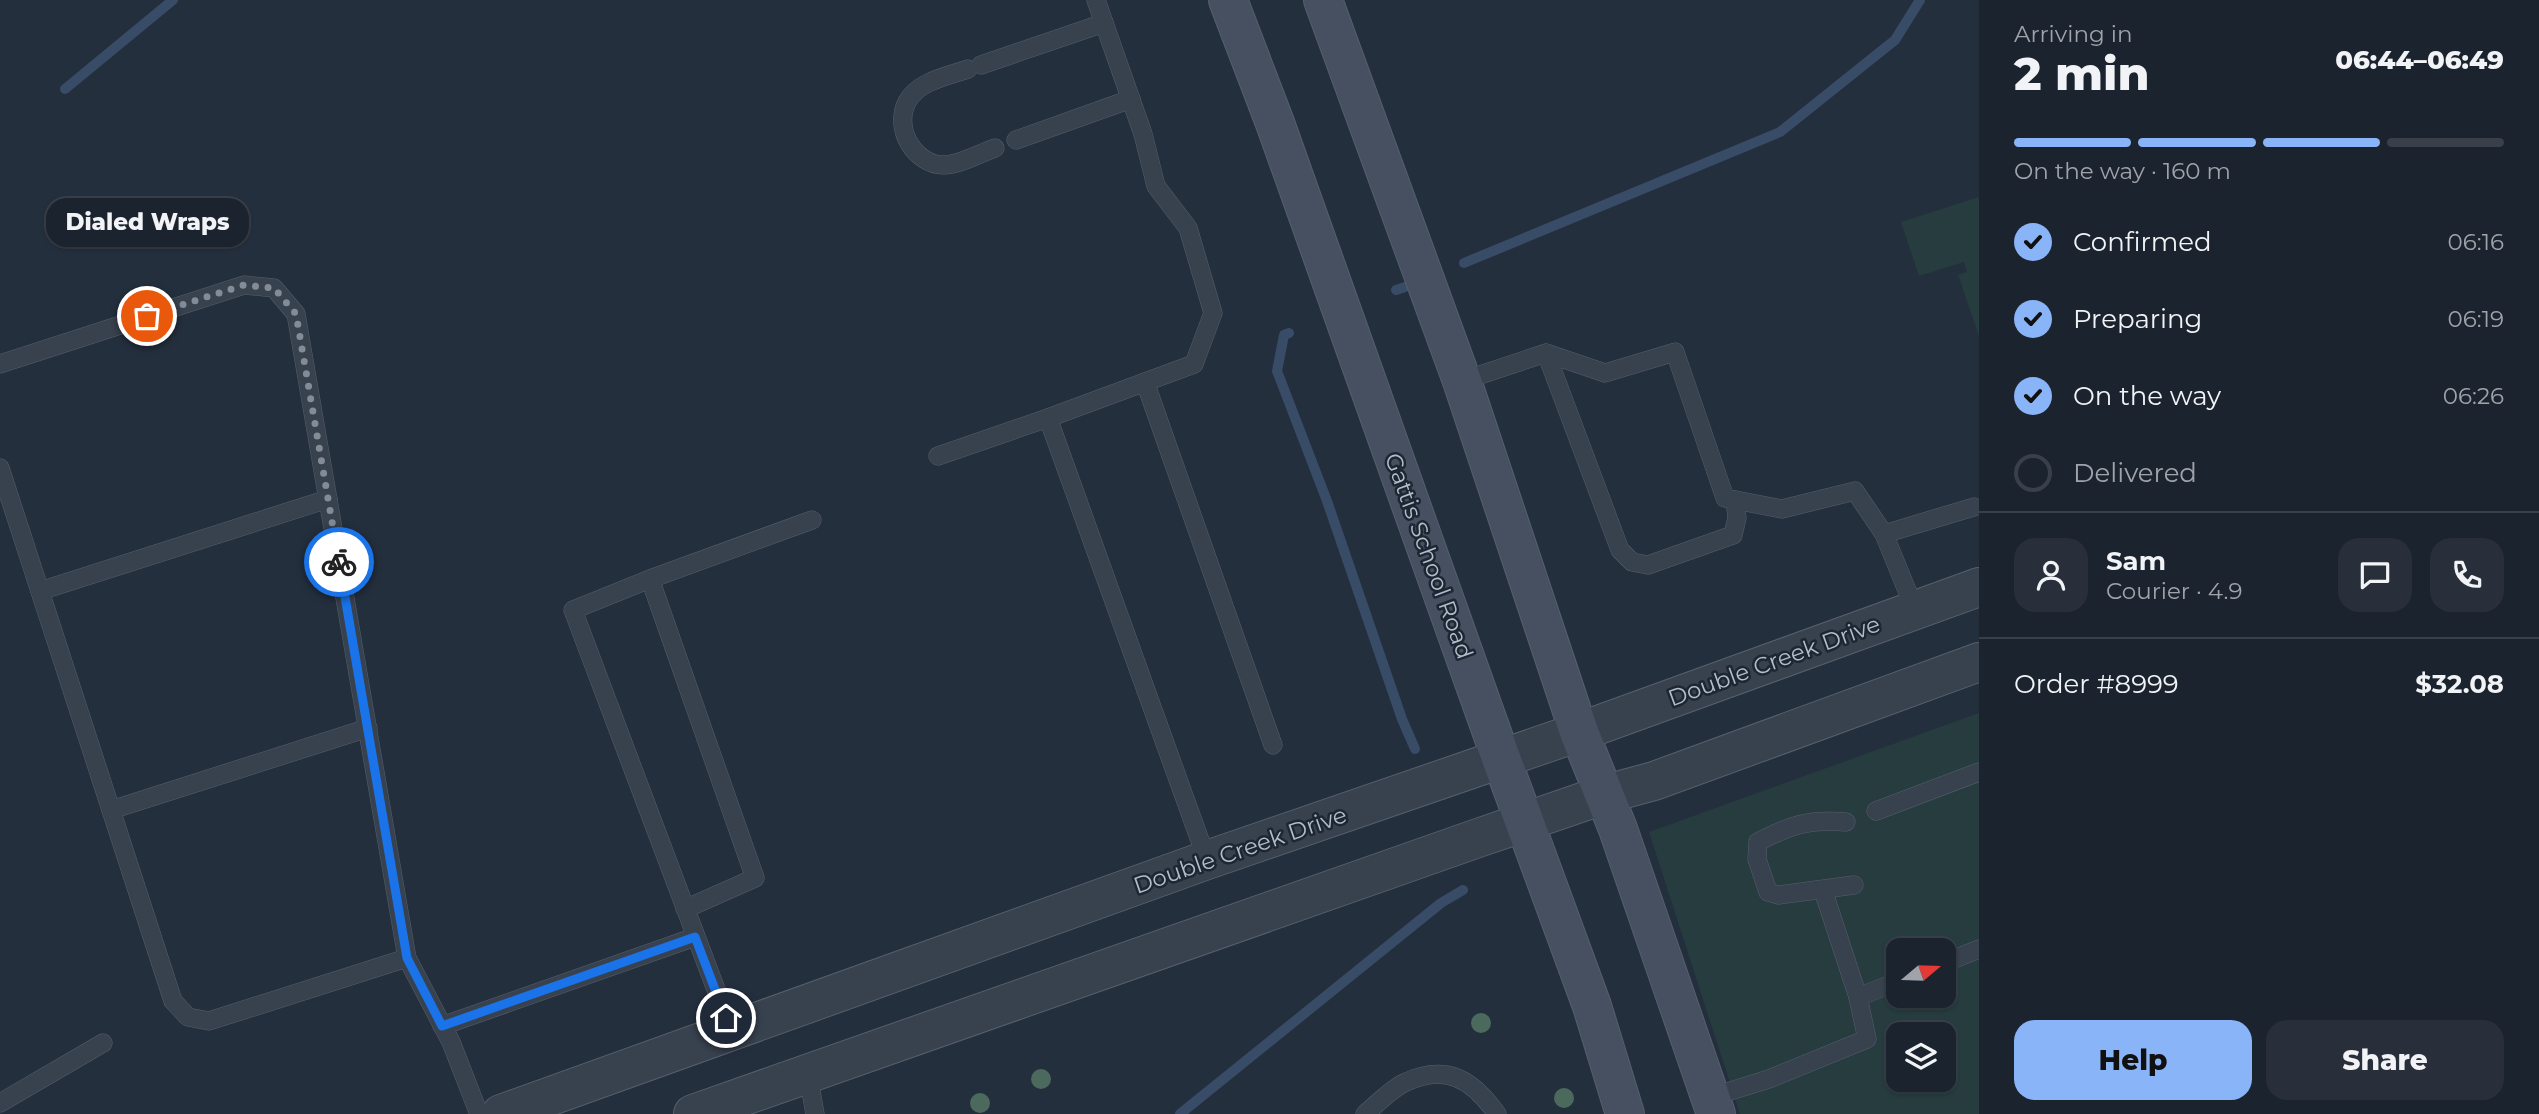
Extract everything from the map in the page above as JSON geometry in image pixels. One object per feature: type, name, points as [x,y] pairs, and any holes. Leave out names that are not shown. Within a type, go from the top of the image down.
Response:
[{"type":"main road","name":"Gattis School Road","points":[[1228,0],[1280,136],[1592,1006],[1625,1114]]},
{"type":"main road","points":[[1323,0],[1462,381],[1579,732],[1606,794],[1713,1106]]},
{"type":"street","name":"Double Creek Drive","points":[[501,1114],[1207,860],[1579,732],[1979,587]]},
{"type":"street","points":[[693,1114],[1525,822],[1606,794],[1654,781],[1979,662]]},
{"type":"lane","points":[[938,456],[1194,364],[1213,313],[1188,228],[1156,186],[1143,134],[1096,0]]},
{"type":"lane","points":[[996,148],[948,165],[931,164],[914,152],[902,126],[907,102],[924,85],[1104,23]]},
{"type":"lane","points":[[1016,140],[1131,99]]},
{"type":"lane","points":[[0,364],[244,285],[274,288],[296,314],[407,958],[451,1042],[479,1114]]},
{"type":"lane","points":[[1462,381],[1546,353],[1605,373],[1675,352],[1726,498],[1782,509],[1855,491],[1884,534],[1915,610]]},
{"type":"lane","points":[[1546,353],[1620,550],[1632,562],[1648,565],[1732,535],[1737,518],[1735,500]]},
{"type":"lane","points":[[1145,382],[1273,745]]},
{"type":"lane","points":[[1048,418],[1207,860]]},
{"type":"lane","points":[[0,468],[173,1001],[188,1017],[209,1021],[407,958]]},
{"type":"lane","points":[[40,591],[328,499]]},
{"type":"lane","points":[[1884,534],[1974,507]]},
{"type":"lane","points":[[732,1032],[573,610],[812,520]]},
{"type":"lane","points":[[650,579],[755,878],[685,909]]},
{"type":"lane","points":[[111,810],[368,728]]},
{"type":"lane","points":[[1876,811],[1979,772]]},
{"type":"lane","points":[[1846,822],[1819,820],[1786,827],[1758,842],[1757,859],[1768,892],[1778,895],[1854,885]]},
{"type":"lane","points":[[1713,1106],[1769,1079],[1867,1039],[1858,997],[1823,890]]},
{"type":"lane","points":[[442,1026],[695,937]]},
{"type":"lane","points":[[1956,958],[1979,949]]},
{"type":"lane","points":[[1858,997],[1886,986]]},
{"type":"lane","points":[[0,1103],[103,1043]]},
{"type":"lane","points":[[1365,1114],[1403,1083],[1439,1073],[1464,1081],[1483,1095],[1497,1114]]},
{"type":"lane","points":[[808,1074],[816,1114]]},
{"type":"green space","points":[[1979,197],[1979,336],[1958,275],[1967,272],[1964,262],[1919,276],[1901,222]]},
{"type":"green space","points":[[1979,713],[1979,1114],[1740,1114],[1649,832]]},
{"type":"waterway","points":[[65,89],[173,0]]},
{"type":"waterway","points":[[1464,263],[1780,132],[1895,40],[1920,0]]},
{"type":"waterway","points":[[1396,290],[1405,287]]},
{"type":"waterway","points":[[1289,333],[1284,335],[1277,371],[1327,501],[1402,719],[1415,749]]},
{"type":"waterway","points":[[1180,1114],[1441,903],[1463,890]]},
{"type":"way so far","points":[[147,316],[244,285],[274,288],[296,314],[339,562]]},
{"type":"place","name":"Dialed Wraps","points":[[147,316]]},
{"type":"route","points":[[339,562],[407,958],[442,1026],[695,937],[726,1018]]}]
